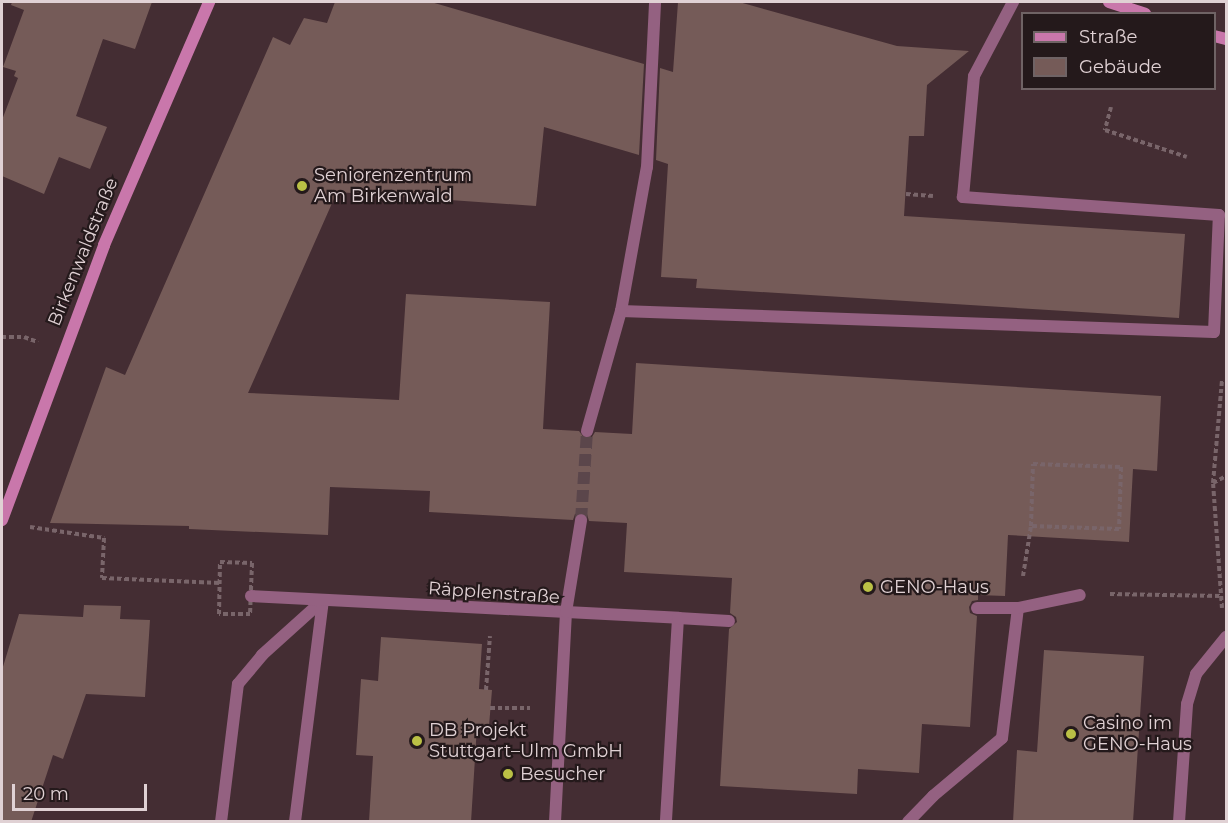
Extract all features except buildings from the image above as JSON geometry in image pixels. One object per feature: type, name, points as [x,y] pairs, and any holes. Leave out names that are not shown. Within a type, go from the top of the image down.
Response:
[{"type":"street","name":"Birkenwaldstraße","points":[[2,520],[104,245],[209,2]]},
{"type":"street","points":[[587,431],[621,311],[646,167],[655,2]]},
{"type":"street","points":[[621,311],[1214,332],[1219,215],[963,197],[974,76],[1013,2]]},
{"type":"street","points":[[1109,2],[1139,12]]},
{"type":"street","points":[[581,520],[566,612],[729,621]]},
{"type":"street","points":[[977,608],[1018,608],[1080,595]]},
{"type":"street","name":"Räpplenstraße","points":[[251,596],[566,612],[555,822]]},
{"type":"street","points":[[221,822],[238,684],[262,655],[323,600]]},
{"type":"street","points":[[295,822],[323,600]]},
{"type":"street","points":[[908,822],[933,796],[1002,738],[1018,608]]},
{"type":"street","points":[[666,822],[678,618]]},
{"type":"street","points":[[1179,822],[1187,704],[1196,674],[1227,637]]},
{"type":"path","points":[[1111,107],[1105,130],[1187,157]]},
{"type":"path","points":[[1213,483],[1222,380]]},
{"type":"path","points":[[1018,608],[1031,526],[1033,464],[1121,467],[1119,530],[1031,526]]},
{"type":"path","points":[[24,526],[104,538],[102,578],[220,583],[220,562],[252,562]]},
{"type":"path","points":[[1080,595],[1221,596]]},
{"type":"path","points":[[486,690],[492,608]]},
{"type":"path","points":[[490,708],[512,708]]},
{"type":"tunnel","points":[[581,520],[587,431]]},
{"type":"place","name":"Seniorenzentrum Am Birkenwald","points":[[302,186]]},
{"type":"place","name":"GENO-Haus","points":[[868,587]]},
{"type":"place","name":"Casino im GENO-Haus","points":[[1071,734]]},
{"type":"place","name":"DB Projekt Stuttgart–Ulm GmbH","points":[[417,741]]},
{"type":"place","name":"Besucher","points":[[508,774]]}]
